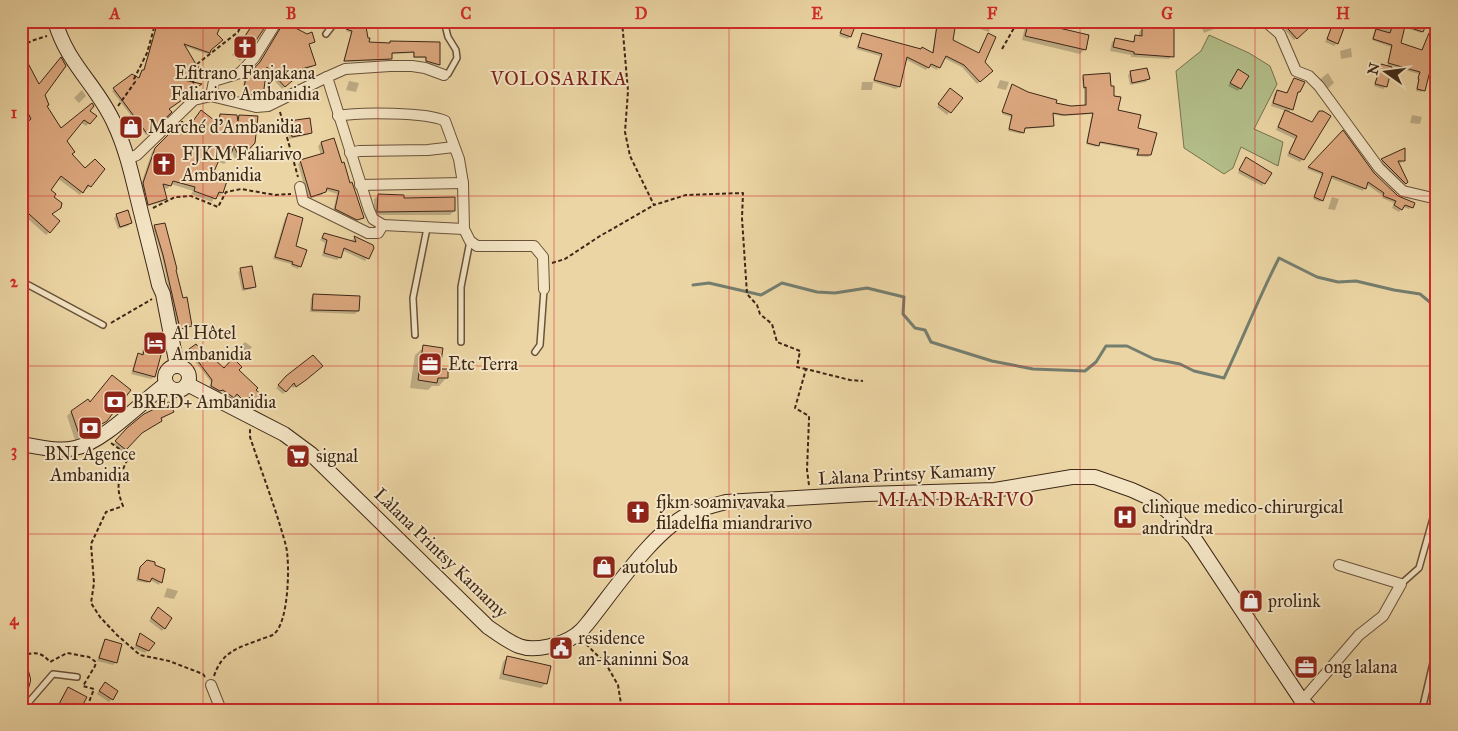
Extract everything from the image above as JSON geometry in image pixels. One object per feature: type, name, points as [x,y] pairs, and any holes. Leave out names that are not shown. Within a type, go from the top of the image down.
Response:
[{"type":"street","points":[[211,96],[214,82],[240,73],[254,58],[277,21]]},
{"type":"street","points":[[1266,21],[1280,34],[1296,71],[1309,76],[1319,86],[1379,168],[1404,191],[1437,199]]},
{"type":"street","points":[[57,27],[69,56],[104,103],[115,124],[128,159],[159,285],[163,294],[177,366]]},
{"type":"street","points":[[128,159],[137,155],[194,100],[211,96],[256,107],[268,106],[345,69],[412,66],[425,68],[444,75]]},
{"type":"street","points":[[326,77],[368,210],[373,219],[383,225],[464,229]]},
{"type":"street","points":[[338,116],[407,114],[438,117],[445,121],[459,159],[463,183],[464,229],[470,241],[477,246],[534,246],[543,257],[544,289]]},
{"type":"street","points":[[350,153],[454,147]]},
{"type":"street","points":[[360,185],[463,183]]},
{"type":"street","points":[[297,191],[304,201],[368,233],[378,234],[383,225]]},
{"type":"street","points":[[177,366],[187,371],[189,376],[187,384],[178,390],[172,389],[166,384],[165,379],[168,370],[177,366]]},
{"type":"street","points":[[21,444],[52,449],[74,448],[102,436],[166,384]]},
{"type":"street","name":"Làlana Printsy Kamamy","points":[[187,384],[284,434],[311,454],[488,627],[521,647],[536,648],[575,636],[587,624],[655,540],[674,523],[688,514],[726,502],[996,490],[1072,477],[1095,477],[1156,501],[1200,545],[1305,707]]},
{"type":"street","points":[[1305,707],[1359,635],[1383,616],[1401,584],[1338,565]]},
{"type":"street","points":[[21,672],[23,680],[21,686]]},
{"type":"street","points":[[211,685],[221,710]]},
{"type":"lane","points":[[326,34],[336,21]]},
{"type":"lane","points":[[444,21],[448,37],[456,50],[457,58],[448,74],[444,75]]},
{"type":"lane","points":[[415,335],[414,298],[427,228]]},
{"type":"lane","points":[[461,342],[461,287],[470,241]]},
{"type":"lane","points":[[21,281],[103,325]]},
{"type":"lane","points":[[535,352],[540,345],[544,289]]},
{"type":"lane","points":[[1401,584],[1419,568],[1437,504]]},
{"type":"lane","points":[[1422,710],[1437,646]]},
{"type":"lane","points":[[21,706],[28,703],[52,674],[78,677]]},
{"type":"path","points":[[115,124],[117,107],[135,82],[134,79],[147,53],[156,21]]},
{"type":"path","points":[[194,100],[196,86],[192,80],[202,73],[197,64],[238,32],[243,21]]},
{"type":"path","points":[[622,21],[628,91],[624,132],[630,156],[654,205]]},
{"type":"path","points":[[1002,49],[1018,21]]},
{"type":"path","points":[[21,46],[57,27]]},
{"type":"path","points":[[157,207],[175,197],[191,196],[218,207],[226,192],[241,189],[275,195],[297,191],[297,169],[277,102]]},
{"type":"path","points":[[543,266],[565,259],[600,236],[654,205],[686,195],[743,192],[742,218],[746,290],[747,294],[757,305],[760,314],[772,324],[777,342],[800,351],[797,367],[850,380],[862,381]]},
{"type":"path","points":[[103,325],[113,322],[136,307],[163,294]]},
{"type":"path","points":[[806,369],[795,408],[808,416],[809,419],[807,470],[810,497]]},
{"type":"path","points":[[211,685],[218,664],[233,650],[274,634],[281,623],[285,609],[287,587],[286,548],[250,437],[250,415]]},
{"type":"path","points":[[102,436],[118,450],[129,456],[117,483],[123,506],[106,512],[91,544],[94,582],[91,603],[100,617],[140,655],[168,661],[203,674],[211,685]]},
{"type":"path","points":[[575,636],[600,656],[606,664],[618,686],[622,710]]},
{"type":"path","points":[[21,656],[35,652],[44,654],[50,662],[67,654],[89,656],[96,662],[84,686],[94,689],[86,710]]},
{"type":"green space","points":[[1209,35],[1249,53],[1270,66],[1277,84],[1254,129],[1283,142],[1278,166],[1241,147],[1233,168],[1224,174],[1184,148],[1176,71],[1201,51]]},
{"type":"building","points":[[158,21],[223,21],[217,34],[223,40],[210,53],[184,44],[200,71],[184,80],[202,84],[181,98],[182,100],[169,109],[172,112],[148,135],[113,88],[132,74],[139,78],[142,70],[144,70]]},
{"type":"building","points":[[255,21],[269,21],[245,57],[235,51]]},
{"type":"building","points":[[355,21],[365,21],[368,38],[370,38],[369,42],[440,42],[440,65],[426,61],[426,57],[414,57],[414,52],[392,53],[392,59],[344,61],[352,31],[346,29]]},
{"type":"building","points":[[845,21],[857,21],[851,37],[840,33]]},
{"type":"building","points":[[1029,21],[1089,35],[1086,50],[1025,36]]},
{"type":"building","points":[[1281,21],[1307,21],[1311,26],[1297,39]]},
{"type":"building","points":[[1394,21],[1428,21],[1423,32],[1405,26],[1401,43],[1422,50],[1429,33],[1437,37],[1437,75],[1430,71],[1425,91],[1417,89],[1420,72],[1388,63],[1392,45],[1373,39],[1376,29],[1390,33]]},
{"type":"building","points":[[284,22],[307,34],[312,32],[315,42],[309,44],[316,65],[294,71],[298,76],[285,87],[267,67],[263,96],[243,93],[246,77],[260,62]]},
{"type":"building","points":[[1333,23],[1344,28],[1338,44],[1327,39]]},
{"type":"building","points":[[937,25],[955,28],[953,40],[979,53],[988,33],[996,37],[985,62],[993,71],[980,82],[964,65],[946,56],[940,68],[931,64],[929,68],[907,57],[900,87],[874,80],[882,54],[858,47],[862,33],[921,49],[922,47],[933,53]]},
{"type":"building","points":[[1142,27],[1174,28],[1174,57],[1134,54],[1134,52],[1113,47],[1115,38],[1134,42],[1135,35],[1142,36]]},
{"type":"building","points":[[21,50],[39,84],[61,57],[66,66],[45,95],[49,105],[47,106],[61,128],[92,103],[94,106],[90,111],[97,116],[90,124],[84,120],[67,141],[75,152],[72,154],[85,168],[95,159],[105,169],[91,187],[88,185],[83,193],[61,176],[51,190],[56,194],[54,197],[62,203],[61,208],[52,214],[60,221],[50,233],[29,214],[21,227],[21,127],[31,119],[21,99]]},
{"type":"building","points":[[1381,64],[1392,67],[1387,87],[1375,84]]},
{"type":"building","points":[[1147,68],[1150,79],[1132,83],[1130,71]]},
{"type":"building","points":[[1238,69],[1249,76],[1241,89],[1230,83]]},
{"type":"building","points":[[1110,73],[1111,86],[1114,86],[1114,96],[1121,97],[1118,110],[1141,115],[1138,128],[1157,133],[1151,155],[1137,155],[1139,149],[1100,142],[1099,146],[1087,143],[1093,113],[1064,115],[1053,113],[1054,126],[1025,128],[1024,133],[1009,129],[1012,115],[1002,112],[1012,84],[1028,92],[1057,100],[1056,103],[1071,106],[1086,105],[1086,87],[1084,88],[1083,75]]},
{"type":"building","points":[[1294,78],[1305,82],[1300,92],[1298,92],[1293,110],[1273,103],[1277,90],[1287,93]]},
{"type":"building","points":[[950,88],[963,98],[951,113],[938,104]]},
{"type":"building","points":[[201,110],[219,124],[220,114],[237,115],[238,121],[239,115],[258,116],[255,143],[240,159],[234,146],[228,161],[220,158],[212,176],[227,181],[223,193],[219,192],[216,199],[194,191],[195,187],[173,181],[171,186],[163,184],[167,199],[148,205],[143,183],[155,148],[182,121],[188,128]]},
{"type":"building","points":[[1285,110],[1312,122],[1319,111],[1323,111],[1331,116],[1304,160],[1289,153],[1297,136],[1278,127]]},
{"type":"building","points":[[310,118],[312,133],[292,137],[289,121]]},
{"type":"building","points":[[1343,130],[1374,173],[1398,196],[1415,203],[1413,208],[1405,205],[1402,210],[1394,205],[1396,201],[1383,196],[1384,193],[1368,182],[1366,189],[1332,176],[1323,201],[1314,197],[1323,173],[1308,167]]},
{"type":"building","points":[[334,138],[364,218],[357,220],[335,209],[339,191],[327,188],[326,192],[311,197],[300,160],[324,153],[321,142]]},
{"type":"building","points":[[1405,148],[1405,161],[1398,161],[1408,182],[1406,184],[1381,159]]},
{"type":"building","points":[[1246,157],[1272,173],[1265,184],[1239,170]]},
{"type":"building","points":[[378,194],[404,195],[404,198],[455,197],[455,211],[377,212]]},
{"type":"building","points":[[128,210],[132,223],[120,227],[116,214]]},
{"type":"building","points":[[288,213],[303,218],[296,246],[307,250],[301,267],[292,264],[293,262],[275,257]]},
{"type":"building","points":[[165,223],[183,298],[187,297],[192,326],[180,329],[154,225]]},
{"type":"building","points":[[324,233],[356,242],[354,236],[373,245],[374,248],[369,259],[344,248],[341,258],[324,253],[327,240],[322,238]]},
{"type":"building","points":[[252,266],[256,287],[244,289],[240,268]]},
{"type":"building","points":[[313,294],[360,296],[359,311],[312,310]]},
{"type":"building","points":[[147,337],[163,338],[164,344],[155,377],[133,371],[138,353],[143,355]]},
{"type":"building","points":[[196,344],[205,355],[207,353],[224,368],[233,358],[242,367],[239,370],[258,388],[256,390],[264,397],[257,404],[250,397],[245,402],[237,394],[234,398],[223,390],[220,391],[211,386],[212,380],[189,349]]},
{"type":"building","name":"Etc Terra","points":[[423,345],[443,348],[440,369],[448,369],[448,378],[438,378],[437,383],[418,380]]},
{"type":"building","points":[[313,355],[323,366],[296,387],[294,383],[286,392],[278,385],[286,376]]},
{"type":"building","points":[[112,375],[131,390],[107,421],[80,437],[71,411],[88,399],[90,402]]},
{"type":"building","points":[[169,402],[174,412],[161,418],[162,421],[142,433],[126,450],[115,441],[144,414]]},
{"type":"building","points":[[147,560],[155,562],[155,565],[165,569],[162,583],[152,578],[150,582],[138,579],[140,567]]},
{"type":"building","points":[[158,607],[172,618],[165,629],[151,618]]},
{"type":"building","points":[[140,633],[155,643],[149,651],[136,645]]},
{"type":"building","points":[[105,639],[122,644],[117,663],[99,658]]},
{"type":"building","points":[[507,656],[551,666],[547,684],[503,674]]},
{"type":"building","points":[[105,682],[118,691],[113,700],[99,691]]},
{"type":"building","points":[[68,687],[87,697],[80,710],[56,710]]},
{"type":"waterway","points":[[693,285],[709,283],[761,295],[782,283],[817,292],[835,293],[867,288],[904,297],[903,314],[915,328],[925,330],[931,342],[992,361],[1033,369],[1085,371],[1096,362],[1106,346],[1127,346],[1154,359],[1180,364],[1194,371],[1224,378],[1279,258],[1317,277],[1338,282],[1356,281],[1420,294],[1437,308]]},
{"type":"place","name":"Efitrano Fanjakana Faliarivo Ambanidia","points":[[245,47]]},
{"type":"place","name":"Marché d'Ambanidia","points":[[131,127]]},
{"type":"place","name":"FJKM Faliarivo Ambanidia","points":[[164,164]]},
{"type":"place","name":"Al Hôtel Ambanidia","points":[[155,343]]},
{"type":"place","name":"Etc Terra","points":[[430,364]]},
{"type":"place","name":"BRED+ Ambanidia","points":[[115,402]]},
{"type":"place","name":"BNI Agence Ambanidia","points":[[90,428]]},
{"type":"place","name":"signal","points":[[298,456]]},
{"type":"place","name":"fjkm soamivavaka filadelfia miandrarivo","points":[[638,512]]},
{"type":"place","name":"clinique medico-chirurgical andrindra","points":[[1125,517]]},
{"type":"place","name":"autolub","points":[[604,567]]},
{"type":"place","name":"prolink","points":[[1251,601]]},
{"type":"place","name":"residence an-kaninni Soa","points":[[561,648]]},
{"type":"place","name":"ong lalana","points":[[1306,667]]},
{"type":"district","name":"VOLOSARIKA","points":[[559,78]]},
{"type":"district","name":"MIANDRARIVO","points":[[956,499]]}]
